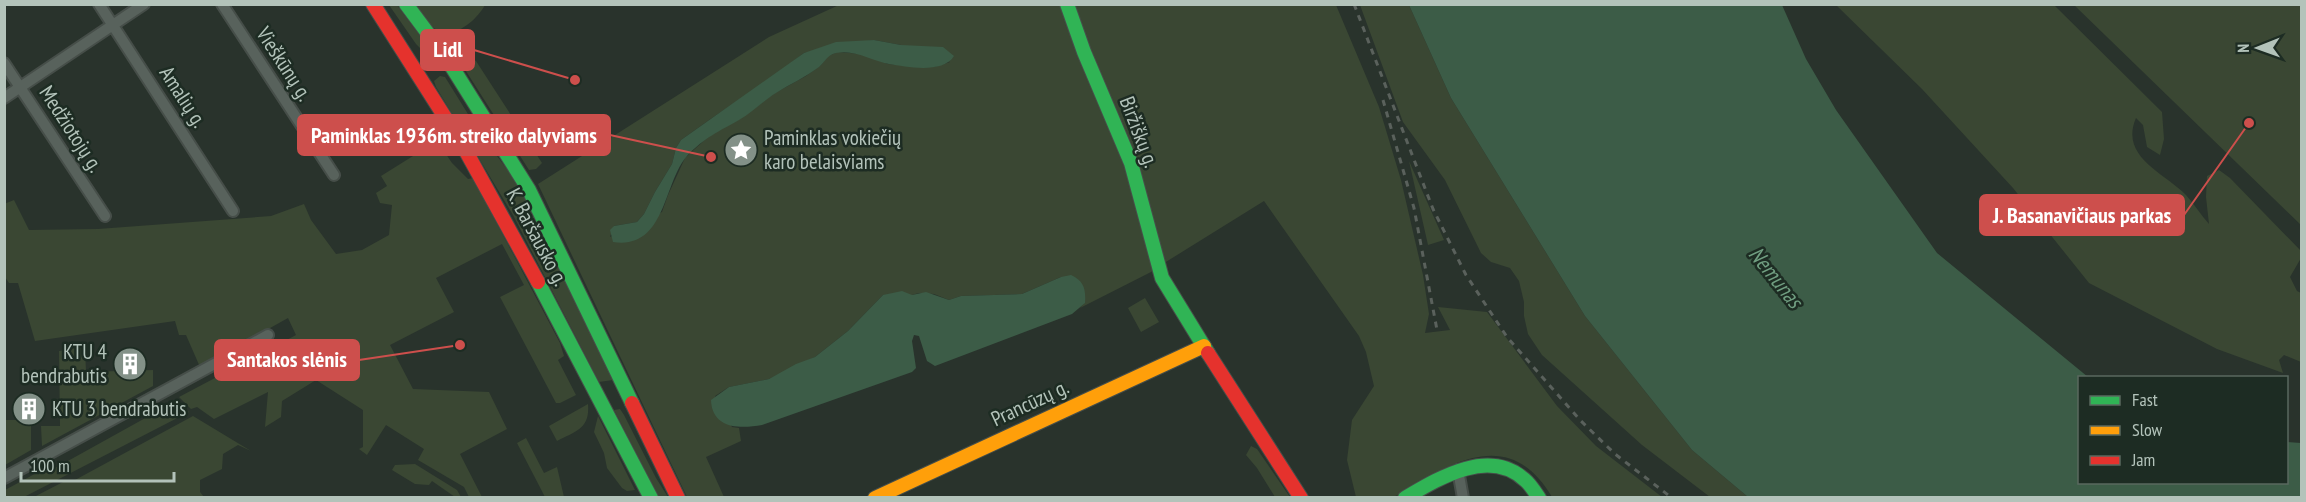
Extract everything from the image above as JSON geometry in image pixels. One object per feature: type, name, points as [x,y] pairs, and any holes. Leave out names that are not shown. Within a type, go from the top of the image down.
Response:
[{"type":"main road","name":"K. Baršausko g.","points":[[373,4],[462,144],[511,230],[678,498]]},
{"type":"main road","name":"K. Baršausko g.","points":[[406,4],[447,59],[529,190],[609,387],[651,498]]},
{"type":"main road","name":"Biržiškų g.","points":[[1067,4],[1084,52],[1131,164],[1162,278],[1204,346]]},
{"type":"main road","name":"Prancūzų g.","points":[[875,498],[1204,346]]},
{"type":"main road","points":[[1204,346],[1301,498]]},
{"type":"main road","points":[[1405,498],[1446,475],[1490,465],[1511,468],[1521,474],[1532,484],[1539,498]]},
{"type":"street","name":"Amalių g.","points":[[99,4],[233,211]]},
{"type":"street","points":[[4,98],[144,4]]},
{"type":"street","name":"Vieškūnų g.","points":[[222,4],[334,175]]},
{"type":"street","name":"Medžiotojų g.","points":[[4,63],[105,216]]},
{"type":"street","points":[[4,478],[267,335]]},
{"type":"street","points":[[1458,471],[1463,498]]},
{"type":"shaded area","points":[[389,5],[397,5],[424,41],[423,47],[420,48],[416,44]]},
{"type":"shaded area","points":[[416,5],[485,5],[470,23],[448,33],[434,28]]},
{"type":"shaded area","points":[[839,5],[1062,5],[1125,158],[1153,271],[1080,308],[1085,302],[1061,277],[1022,294],[961,296],[949,300],[934,294],[883,295],[848,331],[815,357],[769,379],[729,387],[715,396],[732,427],[739,428],[741,441],[706,457],[724,497],[687,497],[538,184],[769,37]],"holes":[[[874,40],[901,45],[950,62],[934,67],[888,64],[862,54],[838,52],[828,56],[821,65],[806,76],[775,93],[738,120],[710,135],[685,158],[662,212],[610,237],[614,226],[637,222],[644,214],[672,164],[676,148],[681,140],[804,53]]]},
{"type":"shaded area","points":[[1073,5],[1336,5],[1379,107],[1401,180],[1423,275],[1429,314],[1425,333],[1450,330],[1438,307],[1487,312],[1557,406],[1596,446],[1662,497],[1552,497],[1532,472],[1521,463],[1508,458],[1481,456],[1450,466],[1393,497],[1356,497],[1347,460],[1352,420],[1374,386],[1366,352],[1359,336],[1264,201],[1161,265],[1149,204],[1136,161]]},
{"type":"shaded area","points":[[1360,5],[1409,5],[1451,98],[1585,316],[1692,450],[1748,497],[1710,497],[1642,445],[1542,355],[1528,334],[1519,281],[1510,268],[1491,262],[1481,253],[1445,180],[1403,122]]},
{"type":"shaded area","points":[[1836,5],[2054,5],[2162,112],[2164,139],[2160,155],[2147,147],[2143,125],[2136,118],[2132,132],[2134,143],[2139,154],[2147,163],[2186,195],[2209,224],[2206,197],[2207,176],[2219,170],[2230,178],[2301,251],[2301,258],[2290,277],[2297,291],[2301,293],[2301,362],[2284,355],[2279,360],[2283,373],[2217,349],[2089,283],[2013,188],[1922,89]]},
{"type":"shaded area","points":[[2074,5],[2301,5],[2301,225]]},
{"type":"shaded area","points":[[468,57],[476,61],[542,163],[536,169],[529,170],[464,68]]},
{"type":"shaded area","points":[[440,76],[445,77],[481,135],[516,181],[613,380],[599,382],[513,215],[436,87],[434,81]]},
{"type":"shaded area","points":[[437,141],[452,163],[468,179],[473,178],[560,343],[564,356],[558,360],[576,395],[556,403],[500,297],[524,285],[502,244],[436,278],[454,312],[390,345],[413,389],[489,392],[507,429],[460,454],[482,497],[469,497],[464,487],[418,460],[424,449],[386,425],[367,455],[359,449],[363,447],[363,410],[316,380],[282,401],[281,417],[265,427],[268,392],[214,419],[197,407],[191,409],[179,397],[296,335],[288,318],[200,367],[186,335],[179,335],[175,321],[35,341],[18,283],[9,283],[5,277],[4,204],[14,200],[29,230],[98,229],[271,216],[304,204],[311,220],[336,254],[362,250],[389,235],[392,205],[380,203],[376,193],[387,186],[381,176]]},
{"type":"shaded area","points":[[1409,161],[1444,240],[1428,245]]},
{"type":"shaded area","points":[[1145,298],[1159,322],[1141,332],[1128,308]]},
{"type":"shaded area","points":[[85,347],[86,372],[153,370],[153,386],[42,446],[41,426],[60,426],[59,351]]},
{"type":"shaded area","points":[[176,401],[189,412],[24,497],[5,497],[5,490],[42,470],[57,467]]},
{"type":"shaded area","points":[[588,404],[587,419],[584,424],[557,441],[549,426]]},
{"type":"shaded area","points":[[620,409],[668,497],[659,497],[614,410]]},
{"type":"shaded area","points":[[193,416],[251,451],[238,445],[223,454],[222,469],[200,480],[200,492],[204,497],[34,497],[63,482],[75,480]]},
{"type":"shaded area","points":[[598,416],[635,490],[627,491],[622,488],[607,468],[604,453],[594,432]]},
{"type":"shaded area","points":[[5,420],[31,420],[31,450],[5,465]]},
{"type":"shaded area","points":[[526,438],[544,473],[557,467],[564,497],[545,497],[517,443]]},
{"type":"shaded area","points":[[1251,446],[1257,449],[1290,497],[1275,497],[1246,455]]},
{"type":"shaded area","points":[[415,464],[457,490],[461,497],[455,497],[432,481],[429,485],[415,484],[392,470],[395,465]]},
{"type":"water","name":"Nemunas","points":[[1409,5],[1782,5],[1806,59],[1836,110],[1937,253],[2087,376],[2078,376],[2078,484],[2288,484],[2288,442],[2301,443],[2301,497],[1748,497],[1692,450],[1585,316],[1451,98]]},
{"type":"water","points":[[874,40],[901,45],[943,47],[954,56],[942,65],[924,68],[883,63],[843,52],[831,55],[814,71],[776,93],[744,117],[700,144],[687,156],[679,168],[661,212],[644,236],[630,242],[613,242],[610,230],[614,226],[637,222],[644,214],[672,164],[676,148],[681,140],[804,53],[836,42]]},
{"type":"water","points":[[1071,275],[1081,283],[1085,298],[1085,303],[1072,314],[935,366],[927,361],[919,336],[914,335],[912,341],[916,368],[912,372],[762,425],[745,427],[729,425],[716,417],[713,410],[711,400],[729,387],[769,379],[796,364],[815,357],[848,331],[883,295],[902,291],[912,295],[926,292],[949,300],[961,296],[1022,294]]},
{"type":"railway","points":[[1354,4],[1433,209],[1466,275],[1507,337],[1581,421],[1615,454],[1672,498]]},
{"type":"railway","points":[[1383,100],[1414,208],[1437,330]]},
{"type":"traffic: fast","points":[[406,4],[447,59],[529,190],[632,403]]},
{"type":"traffic: fast","points":[[1067,4],[1084,52],[1131,163],[1162,278],[1208,353]]},
{"type":"traffic: fast","points":[[538,282],[651,498]]},
{"type":"traffic: fast","points":[[1405,498],[1448,475],[1480,466],[1496,466],[1511,470],[1527,482],[1539,498]]},
{"type":"traffic: slow","points":[[875,498],[1204,346]]},
{"type":"traffic: jam","points":[[373,4],[462,144],[538,282]]},
{"type":"traffic: jam","points":[[1208,353],[1301,498]]},
{"type":"traffic: jam","points":[[632,403],[678,498]]},
{"type":"place","name":"Lidl","points":[[575,80]]},
{"type":"place","name":"J. Basanavičiaus parkas","points":[[2249,123]]},
{"type":"place","name":"Paminklas vokiečių karo belaisviams","points":[[741,150]]},
{"type":"place","name":"Paminklas 1936m. streiko dalyviams","points":[[711,157]]},
{"type":"place","name":"Santakos slėnis","points":[[460,345]]},
{"type":"place","name":"KTU 4 bendrabutis","points":[[130,364]]},
{"type":"place","name":"KTU 3 bendrabutis","points":[[29,409]]}]
